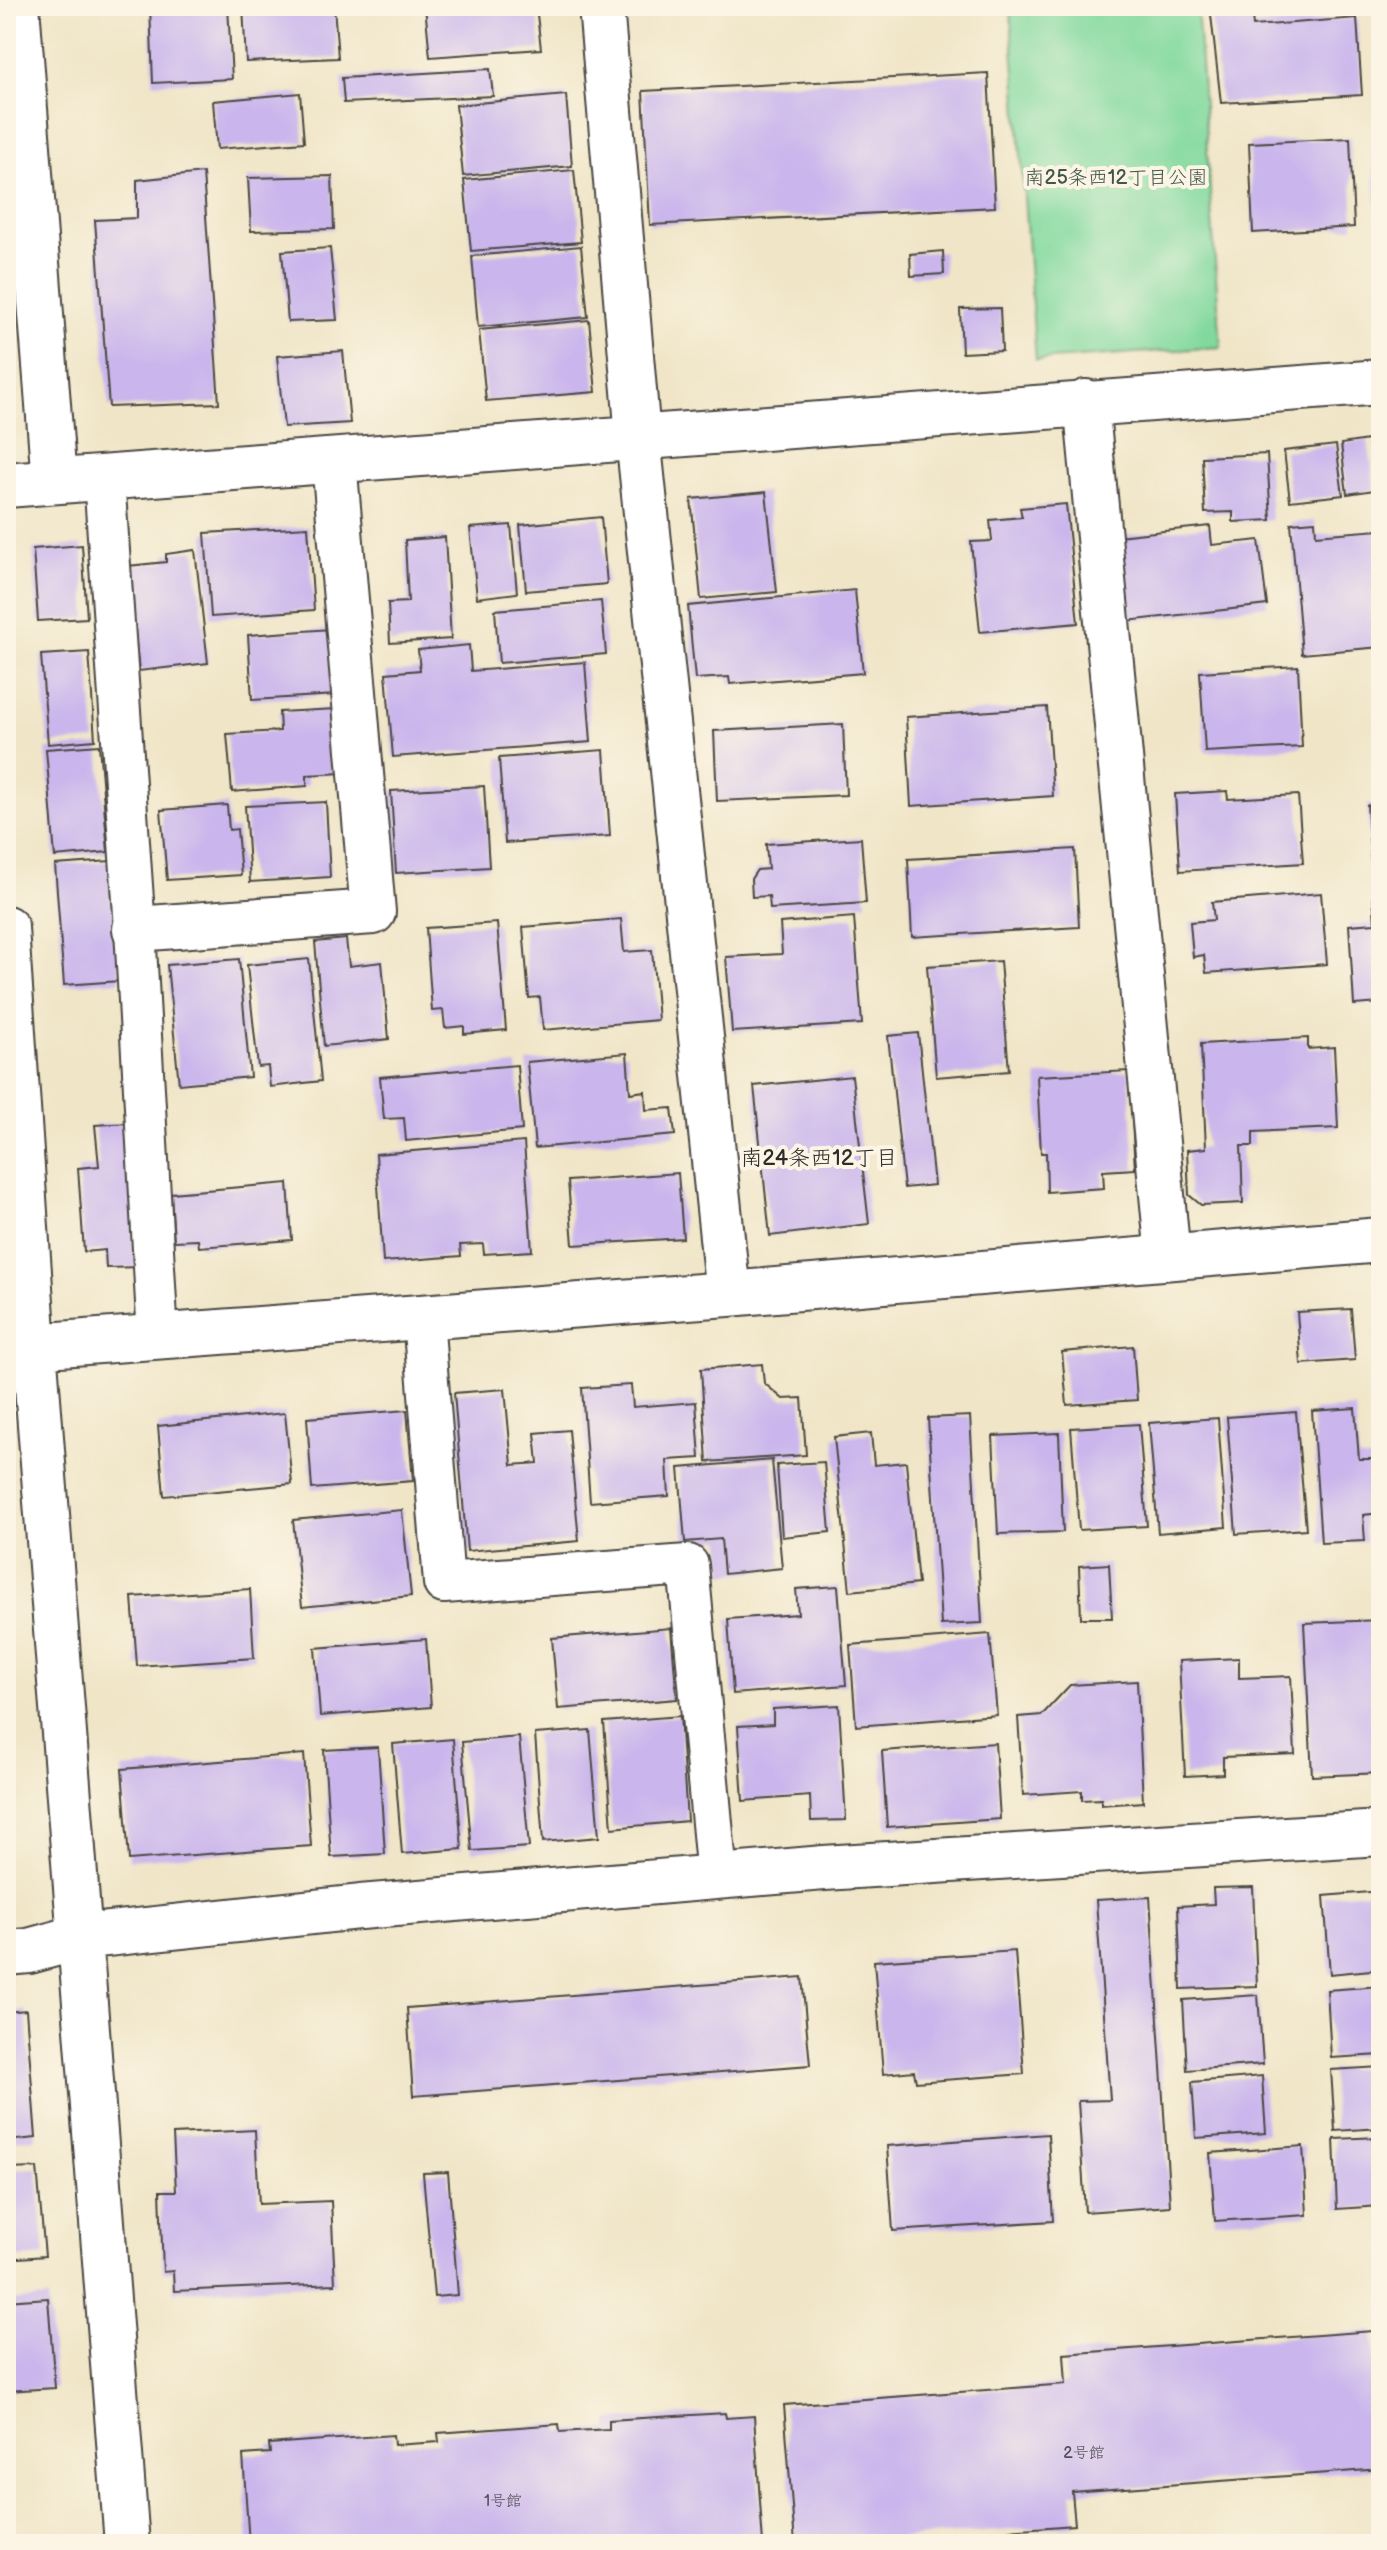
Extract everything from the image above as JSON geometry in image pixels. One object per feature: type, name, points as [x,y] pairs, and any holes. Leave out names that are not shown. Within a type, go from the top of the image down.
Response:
[{"type":"street","points":[[17,6],[54,481]]},
{"type":"street","points":[[601,6],[638,437],[728,1294]]},
{"type":"street","points":[[6,485],[1381,382]]},
{"type":"street","points":[[1086,402],[1168,1257]]},
{"type":"street","points":[[135,929],[373,912],[334,461]]},
{"type":"street","points":[[6,928],[20,1348],[80,1937],[127,2544]]},
{"type":"street","points":[[20,1348],[1381,1240]]},
{"type":"street","points":[[6,1953],[29,1951],[80,1937],[360,1907],[717,1877],[1381,1833]]},
{"type":"lane","points":[[104,478],[135,929],[158,1338]]},
{"type":"lane","points":[[423,1318],[444,1583],[688,1565],[717,1877]]},
{"type":"green space","name":"南25条西12丁目公園","points":[[1010,6],[1197,6],[1221,347],[1036,360]]},
{"type":"building","points":[[150,6],[228,6],[232,79],[153,83]]},
{"type":"building","points":[[243,6],[334,6],[338,58],[246,62]]},
{"type":"building","points":[[425,6],[536,6],[541,49],[430,57]]},
{"type":"building","points":[[1210,6],[1251,6],[1253,26],[1357,18],[1362,95],[1221,103]]},
{"type":"building","points":[[490,69],[493,96],[344,103],[342,78]]},
{"type":"building","points":[[988,73],[995,207],[650,225],[643,91]]},
{"type":"building","points":[[300,93],[304,142],[217,149],[213,101]]},
{"type":"building","points":[[566,95],[572,166],[463,176],[456,105]]},
{"type":"building","points":[[1350,138],[1354,227],[1253,233],[1249,143]]},
{"type":"building","points":[[1381,151],[1381,241],[1379,242],[1372,152]]},
{"type":"building","points":[[574,170],[581,242],[471,251],[464,180]]},
{"type":"building","points":[[203,173],[219,403],[109,407],[95,220],[137,218],[137,180]]},
{"type":"building","points":[[332,176],[334,229],[251,231],[248,178]]},
{"type":"building","points":[[581,246],[588,317],[478,327],[472,256]]},
{"type":"building","points":[[330,248],[337,320],[288,322],[282,251]]},
{"type":"building","points":[[943,251],[944,274],[911,276],[910,254]]},
{"type":"building","points":[[1000,308],[1002,351],[962,353],[960,309]]},
{"type":"building","points":[[589,320],[596,392],[486,401],[479,330]]},
{"type":"building","points":[[343,351],[350,423],[284,427],[277,356]]},
{"type":"building","points":[[1368,440],[1375,490],[1347,494],[1341,444]]},
{"type":"building","points":[[1336,445],[1343,495],[1290,501],[1284,451]]},
{"type":"building","points":[[1267,454],[1271,520],[1233,522],[1233,512],[1205,513],[1202,457]]},
{"type":"building","points":[[766,492],[777,592],[701,599],[691,499]]},
{"type":"building","points":[[1066,504],[1078,623],[980,632],[971,542],[992,541],[990,520],[1022,517],[1020,508]]},
{"type":"building","points":[[601,517],[607,584],[526,591],[520,525]]},
{"type":"building","points":[[1315,521],[1316,535],[1379,530],[1381,647],[1302,654],[1291,523]]},
{"type":"building","points":[[511,525],[517,593],[477,598],[470,528]]},
{"type":"building","points":[[1210,526],[1212,545],[1259,540],[1267,605],[1127,621],[1118,536]]},
{"type":"building","points":[[308,527],[314,610],[211,617],[205,533]]},
{"type":"building","points":[[445,537],[451,639],[390,643],[388,603],[408,602],[405,540]]},
{"type":"building","points":[[82,545],[87,618],[38,621],[33,549]]},
{"type":"building","points":[[195,550],[208,663],[139,671],[128,566],[166,562],[166,554]]},
{"type":"building","points":[[855,590],[863,673],[730,684],[729,677],[695,679],[688,606]]},
{"type":"building","points":[[601,601],[606,654],[499,663],[495,610]]},
{"type":"building","points":[[331,629],[336,695],[252,700],[248,635]]},
{"type":"building","points":[[469,645],[471,671],[585,662],[591,742],[393,757],[386,673],[420,670],[418,650]]},
{"type":"building","points":[[89,652],[95,740],[48,744],[41,655]]},
{"type":"building","points":[[1298,666],[1302,747],[1205,752],[1200,672]]},
{"type":"building","points":[[1047,707],[1053,796],[911,806],[906,717]]},
{"type":"building","points":[[337,709],[342,773],[307,775],[307,786],[232,792],[227,734],[280,731],[279,712]]},
{"type":"building","points":[[843,724],[846,795],[717,801],[714,731]]},
{"type":"building","points":[[99,745],[108,852],[55,857],[46,749]]},
{"type":"building","points":[[604,750],[610,836],[505,843],[499,758]]},
{"type":"building","points":[[484,786],[489,867],[396,873],[391,791]]},
{"type":"building","points":[[1227,791],[1228,799],[1298,795],[1303,863],[1180,871],[1175,794]]},
{"type":"building","points":[[326,802],[330,877],[250,882],[245,806]]},
{"type":"building","points":[[1381,804],[1381,1003],[1354,1005],[1349,925],[1375,923],[1367,805]]},
{"type":"building","points":[[227,805],[229,830],[237,829],[241,875],[167,880],[161,810]]},
{"type":"building","points":[[861,838],[866,903],[770,909],[769,896],[752,897],[751,879],[757,870],[768,869],[766,844]]},
{"type":"building","points":[[1075,849],[1079,927],[912,937],[908,859]]},
{"type":"building","points":[[111,861],[120,981],[64,985],[55,865]]},
{"type":"building","points":[[1321,893],[1327,964],[1206,973],[1204,955],[1193,957],[1190,922],[1214,920],[1212,902]]},
{"type":"building","points":[[854,917],[862,1024],[732,1032],[726,957],[782,954],[780,923]]},
{"type":"building","points":[[621,919],[624,952],[652,950],[658,1020],[543,1030],[540,997],[529,998],[523,927]]},
{"type":"building","points":[[497,923],[506,1030],[464,1034],[464,1026],[445,1028],[443,1010],[432,1011],[426,928]]},
{"type":"building","points":[[346,939],[349,966],[382,962],[389,1039],[324,1046],[315,942]]},
{"type":"building","points":[[239,959],[250,1077],[179,1084],[167,965]]},
{"type":"building","points":[[309,959],[321,1081],[270,1087],[268,1066],[258,1067],[247,965]]},
{"type":"building","points":[[1000,961],[1009,1071],[936,1077],[927,966]]},
{"type":"building","points":[[918,1033],[934,1185],[904,1188],[888,1036]]},
{"type":"building","points":[[1308,1038],[1308,1049],[1334,1047],[1338,1128],[1253,1132],[1253,1146],[1241,1146],[1243,1203],[1201,1205],[1189,1195],[1187,1150],[1206,1148],[1201,1044]]},
{"type":"building","points":[[627,1053],[630,1093],[645,1091],[646,1110],[672,1108],[675,1135],[535,1148],[527,1062]]},
{"type":"building","points":[[517,1065],[522,1130],[406,1141],[404,1118],[384,1119],[380,1077]]},
{"type":"building","points":[[1129,1071],[1135,1169],[1103,1171],[1104,1188],[1047,1192],[1046,1153],[1041,1153],[1037,1076]]},
{"type":"building","points":[[852,1076],[869,1224],[770,1236],[754,1086]]},
{"type":"building","points":[[129,1123],[140,1267],[106,1268],[105,1250],[84,1252],[78,1168],[99,1166],[95,1125]]},
{"type":"building","points":[[524,1142],[532,1251],[484,1254],[483,1244],[460,1245],[461,1256],[383,1262],[376,1154]]},
{"type":"building","points":[[678,1173],[683,1238],[573,1245],[568,1181]]},
{"type":"building","points":[[288,1183],[292,1240],[199,1247],[198,1240],[174,1241],[171,1193]]},
{"type":"building","points":[[1351,1309],[1355,1360],[1301,1364],[1297,1312]]},
{"type":"building","points":[[1133,1346],[1137,1400],[1067,1405],[1062,1352]]},
{"type":"building","points":[[762,1364],[764,1383],[783,1399],[802,1398],[806,1455],[707,1462],[701,1369]]},
{"type":"building","points":[[631,1385],[633,1407],[696,1402],[700,1458],[667,1460],[669,1496],[590,1502],[582,1388]]},
{"type":"building","points":[[505,1389],[512,1465],[538,1463],[535,1433],[569,1430],[579,1541],[467,1551],[454,1393]]},
{"type":"building","points":[[1355,1408],[1359,1459],[1381,1459],[1381,1513],[1363,1515],[1365,1541],[1321,1543],[1312,1411]]},
{"type":"building","points":[[407,1410],[413,1481],[312,1489],[307,1418]]},
{"type":"building","points":[[1296,1412],[1306,1529],[1236,1534],[1227,1417]]},
{"type":"building","points":[[285,1413],[292,1484],[164,1496],[158,1426]]},
{"type":"building","points":[[970,1416],[982,1623],[941,1625],[928,1418]]},
{"type":"building","points":[[1218,1418],[1226,1527],[1158,1533],[1149,1423]]},
{"type":"building","points":[[1139,1424],[1147,1526],[1079,1530],[1071,1428]]},
{"type":"building","points":[[871,1433],[874,1465],[906,1462],[918,1584],[850,1591],[834,1437]]},
{"type":"building","points":[[1059,1433],[1063,1532],[998,1534],[993,1436]]},
{"type":"building","points":[[772,1460],[782,1568],[724,1574],[721,1539],[685,1542],[679,1468]]},
{"type":"building","points":[[824,1462],[830,1532],[782,1537],[777,1465]]},
{"type":"building","points":[[402,1510],[411,1596],[302,1607],[293,1520]]},
{"type":"building","points":[[1109,1564],[1112,1618],[1081,1618],[1079,1566]]},
{"type":"building","points":[[838,1586],[846,1685],[733,1694],[728,1619],[798,1614],[796,1589]]},
{"type":"building","points":[[250,1589],[254,1658],[137,1666],[132,1597]]},
{"type":"building","points":[[1381,1620],[1381,1773],[1312,1776],[1304,1623]]},
{"type":"building","points":[[671,1628],[677,1699],[558,1709],[552,1638]]},
{"type":"building","points":[[990,1634],[997,1715],[856,1726],[850,1645]]},
{"type":"building","points":[[426,1639],[431,1707],[320,1716],[315,1648]]},
{"type":"building","points":[[1239,1658],[1239,1678],[1291,1676],[1295,1754],[1223,1757],[1223,1774],[1185,1776],[1179,1661]]},
{"type":"building","points":[[1137,1681],[1143,1802],[1101,1805],[1101,1799],[1082,1800],[1082,1791],[1023,1795],[1018,1717],[1042,1715],[1070,1685]]},
{"type":"building","points":[[839,1705],[846,1820],[811,1821],[810,1796],[743,1801],[738,1726],[773,1724],[773,1709]]},
{"type":"building","points":[[680,1716],[687,1821],[612,1828],[604,1722]]},
{"type":"building","points":[[590,1730],[599,1837],[543,1842],[535,1734]]},
{"type":"building","points":[[519,1737],[529,1847],[472,1851],[462,1742]]},
{"type":"building","points":[[453,1739],[462,1849],[402,1854],[393,1744]]},
{"type":"building","points":[[995,1743],[1000,1819],[887,1827],[882,1751]]},
{"type":"building","points":[[378,1747],[385,1854],[331,1857],[324,1750]]},
{"type":"building","points":[[304,1754],[311,1846],[129,1860],[122,1769]]},
{"type":"building","points":[[1253,1887],[1257,1986],[1181,1989],[1178,1906],[1214,1904],[1213,1888]]},
{"type":"building","points":[[1381,1891],[1381,1969],[1330,1974],[1324,1896]]},
{"type":"building","points":[[1150,1897],[1170,2206],[1085,2212],[1078,2101],[1110,2100],[1096,1900]]},
{"type":"building","points":[[1015,1951],[1024,2074],[916,2082],[914,2071],[883,2074],[874,1961]]},
{"type":"building","points":[[802,1977],[810,2065],[413,2096],[407,2008]]},
{"type":"building","points":[[1381,1986],[1381,2055],[1331,2058],[1327,1990]]},
{"type":"building","points":[[1258,1995],[1263,2064],[1187,2070],[1183,2000]]},
{"type":"building","points":[[26,2010],[36,2138],[6,2141],[6,2012]]},
{"type":"building","points":[[1381,2067],[1381,2128],[1335,2131],[1331,2070]]},
{"type":"building","points":[[1262,2076],[1266,2133],[1196,2138],[1192,2082]]},
{"type":"building","points":[[255,2130],[259,2204],[331,2201],[335,2284],[174,2291],[173,2271],[163,2272],[160,2191],[176,2191],[173,2134]]},
{"type":"building","points":[[1048,2134],[1053,2221],[893,2231],[887,2146]]},
{"type":"building","points":[[1381,2137],[1381,2206],[1337,2209],[1334,2139]]},
{"type":"building","points":[[1303,2146],[1307,2215],[1215,2221],[1210,2153]]},
{"type":"building","points":[[37,2168],[45,2256],[6,2259],[6,2169]]},
{"type":"building","points":[[448,2172],[458,2295],[434,2297],[423,2173]]},
{"type":"building","points":[[48,2298],[55,2388],[6,2391],[6,2301]]},
{"type":"building","points":[[1373,2331],[1381,2469],[1072,2492],[1075,2525],[795,2544],[784,2405],[1066,2384],[1064,2354]]},
{"type":"building","points":[[725,2413],[726,2418],[754,2416],[763,2544],[249,2544],[243,2455],[270,2453],[269,2444],[393,2435],[394,2445],[439,2442],[438,2433],[559,2424],[560,2432],[609,2429],[609,2420]]},
{"type":"building","points":[[69,2539],[70,2544],[23,2544],[23,2542]]},
{"type":"district","name":"南24条西12丁目","points":[[819,1157]]}]
